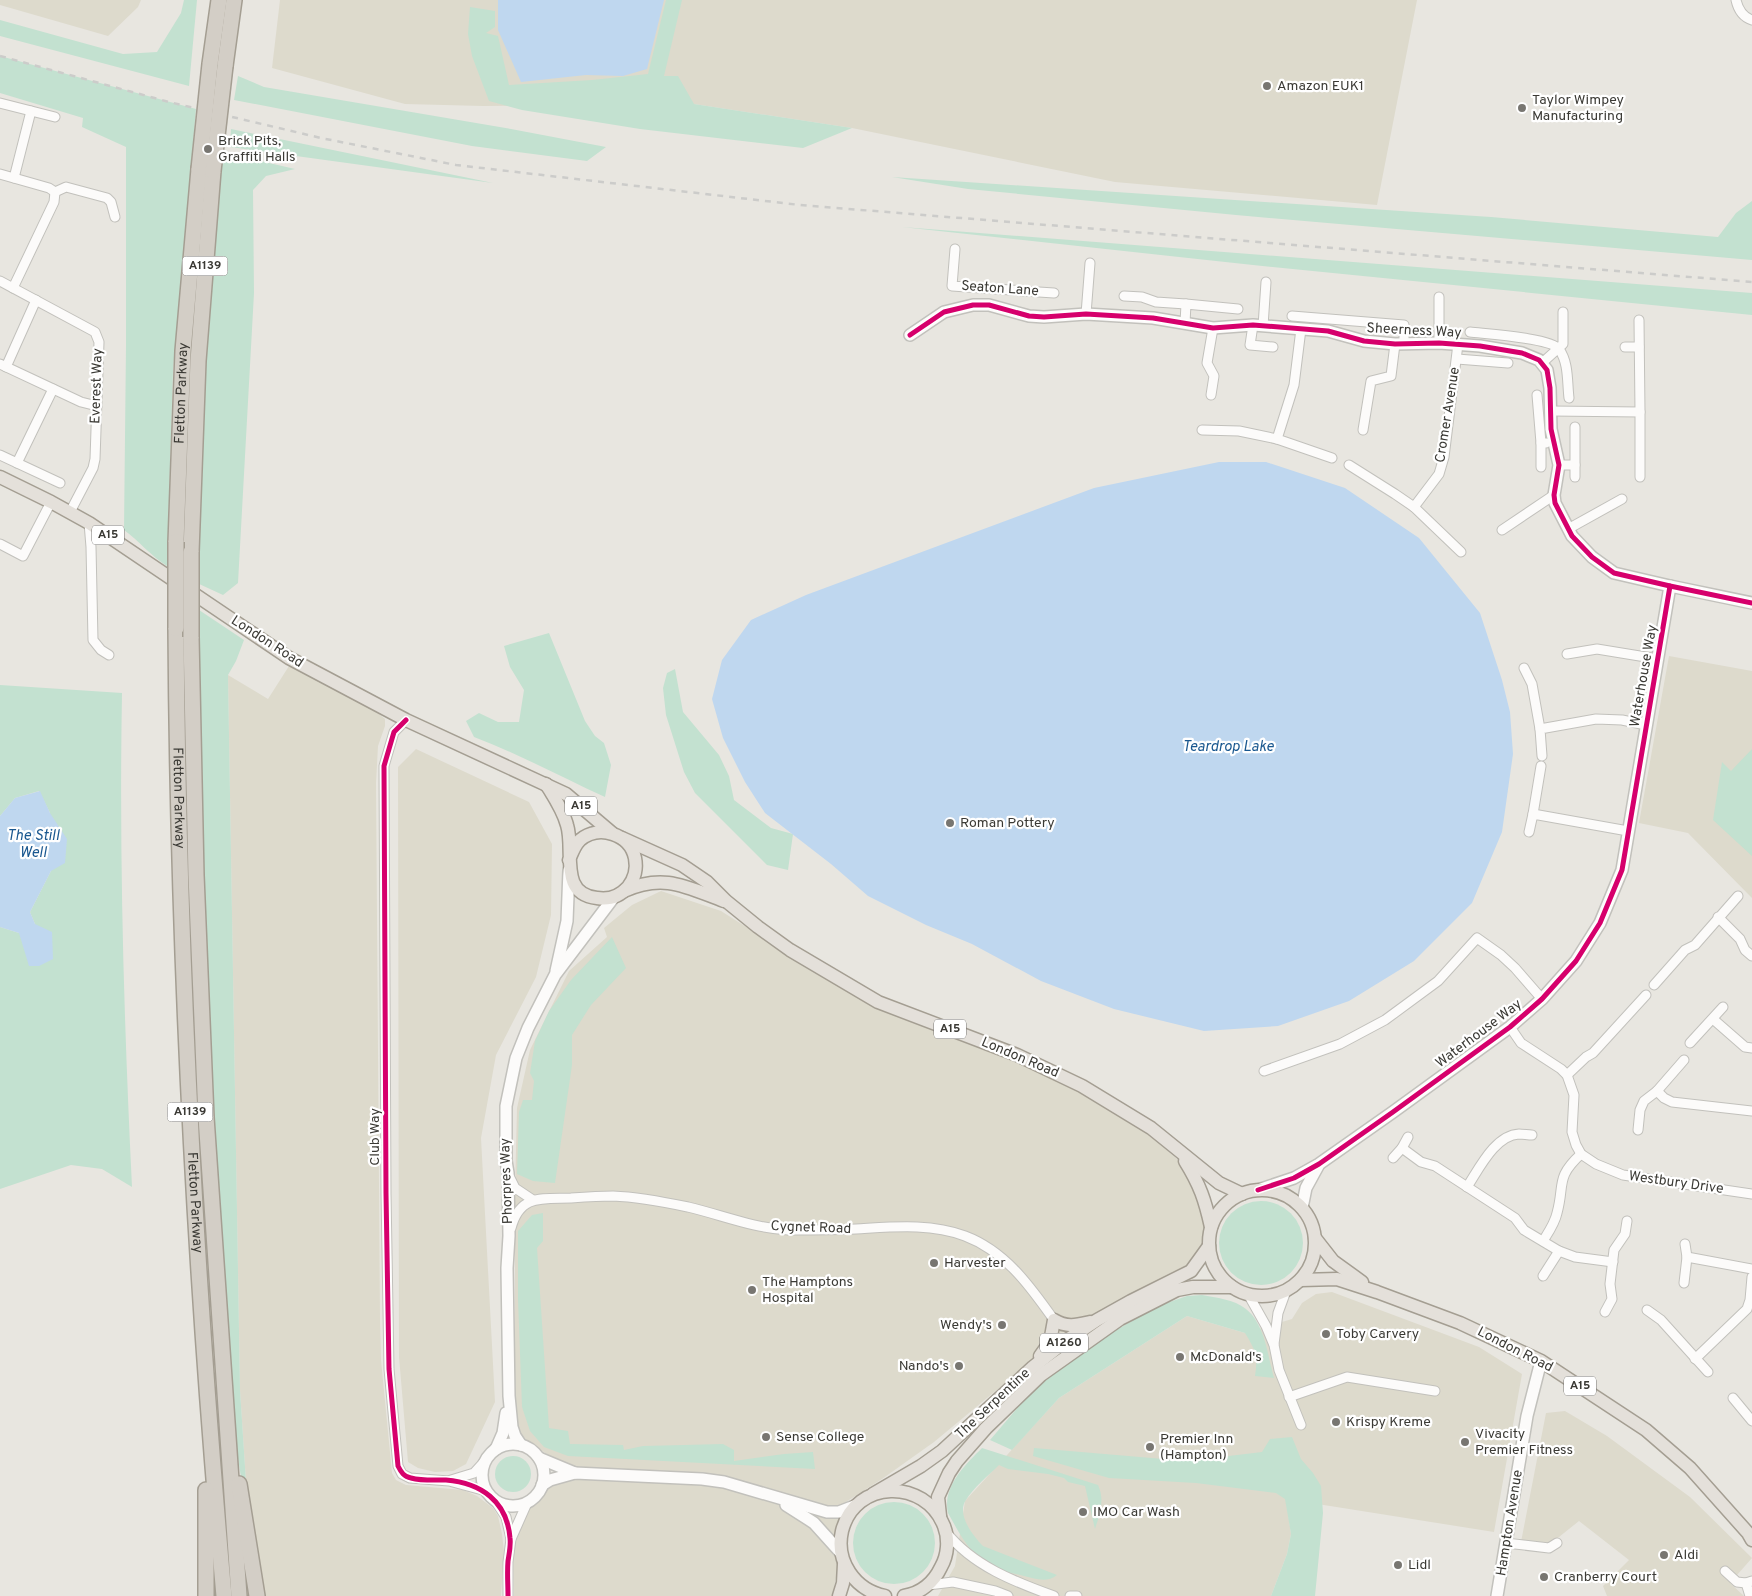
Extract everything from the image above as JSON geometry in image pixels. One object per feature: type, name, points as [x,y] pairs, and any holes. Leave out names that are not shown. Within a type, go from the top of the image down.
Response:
[{"type":"highway","name":"Fletton Parkway","points":[[218,0],[214,34],[218,65]]},
{"type":"highway","name":"Fletton Parkway","points":[[224,1596],[206,1376],[191,1118],[176,730],[176,542],[183,351],[218,65],[234,0]]},
{"type":"highway","name":"Fletton Parkway","points":[[206,170],[191,552],[196,875],[206,1117],[238,1596]]},
{"type":"highway","points":[[222,1373],[257,1596]]},
{"type":"highway","points":[[206,1376],[206,1596]]},
{"type":"main road","name":"London Road","points":[[3,480],[51,502],[89,523],[289,658],[406,720],[566,794],[617,835],[682,865],[707,882],[726,902],[790,950],[878,1002],[1017,1055],[1082,1086],[1151,1128],[1219,1184],[1242,1194]]},
{"type":"main road","name":"A15","points":[[546,784],[561,807],[567,824],[570,843],[569,865],[572,880],[577,888],[594,898],[604,899],[619,894],[633,879],[636,864],[629,844],[617,835],[601,832],[590,834],[580,840],[573,849],[569,865]]},
{"type":"main road","name":"London Road","points":[[619,894],[646,883],[657,881],[685,886],[726,902]]},
{"type":"main road","name":"London Road","points":[[1178,1151],[1198,1180],[1204,1196],[1211,1227]]},
{"type":"main road","points":[[1258,1190],[1275,1191],[1290,1198],[1302,1208],[1311,1222],[1315,1238],[1314,1253],[1309,1268],[1301,1280],[1286,1291],[1273,1295],[1260,1296],[1248,1294],[1232,1287],[1220,1276],[1212,1262],[1209,1246],[1211,1227],[1218,1213],[1229,1201],[1242,1194],[1258,1190]]},
{"type":"main road","name":"London Road","points":[[1315,1238],[1333,1261],[1347,1273],[1377,1292]]},
{"type":"main road","name":"The Serpentine","points":[[857,1505],[942,1451],[1033,1367],[1097,1320],[1192,1271],[1209,1246]]},
{"type":"main road","name":"London Road","points":[[1301,1280],[1337,1279],[1377,1292],[1460,1323],[1541,1362],[1646,1430],[1690,1468],[1751,1536]]},
{"type":"main road","name":"The Serpentine","points":[[940,1516],[938,1497],[957,1460],[986,1428],[1041,1375],[1120,1319],[1177,1290],[1193,1287],[1232,1287]]},
{"type":"main road","points":[[1033,1367],[1050,1342],[1054,1320],[1064,1326],[1071,1326],[1097,1320]]},
{"type":"main road","points":[[873,1494],[903,1491],[917,1496],[930,1504],[940,1516],[946,1532],[947,1547],[944,1561],[938,1574],[918,1592],[905,1596]]},
{"type":"main road","points":[[839,1596],[843,1583],[842,1532],[845,1522],[857,1505]]},
{"type":"main road","points":[[843,1559],[852,1577],[863,1588],[885,1596]]},
{"type":"street","points":[[1736,0],[1738,8],[1748,19],[1752,20]]},
{"type":"street","points":[[0,103],[55,117]]},
{"type":"street","points":[[14,178],[31,111]]},
{"type":"street","points":[[0,174],[49,188],[55,192]]},
{"type":"street","points":[[55,192],[66,187],[107,198],[112,202],[115,217]]},
{"type":"street","points":[[13,288],[54,202],[55,192]]},
{"type":"street","name":"Seaton Lane","points":[[955,249],[952,286],[1054,293]]},
{"type":"street","points":[[1086,314],[1090,263]]},
{"type":"street","name":"Everest Way","points":[[0,281],[95,332],[99,342],[93,468],[70,512]]},
{"type":"street","points":[[1266,282],[1258,326],[1250,345],[1273,347]]},
{"type":"street","points":[[989,305],[992,288]]},
{"type":"street","points":[[1124,296],[1142,297],[1156,302],[1238,309]]},
{"type":"street","name":"Sheerness Way","points":[[1438,297],[1439,343]]},
{"type":"street","points":[[36,300],[3,365],[81,402],[97,406]]},
{"type":"street","name":"Sheerness Way","points":[[910,335],[944,312],[972,304],[989,305],[1028,316],[1044,317],[1086,314],[1153,318],[1213,328],[1258,326],[1328,331],[1364,341],[1399,344],[1458,344],[1522,354],[1539,360],[1542,363]]},
{"type":"street","points":[[1185,323],[1186,304]]},
{"type":"street","points":[[1563,312],[1563,344],[1542,363],[1547,370],[1549,379],[1550,412],[1559,465],[1554,495],[1555,504],[1568,530],[1592,557],[1614,573],[1752,603]]},
{"type":"street","name":"Sheerness Way","points":[[1292,316],[1404,325],[1399,344]]},
{"type":"street","points":[[1351,337],[1354,320]]},
{"type":"street","points":[[1639,320],[1640,477]]},
{"type":"street","points":[[1211,395],[1214,376],[1207,363],[1213,328]]},
{"type":"street","points":[[1277,439],[1294,385],[1301,329]]},
{"type":"street","points":[[1470,332],[1545,341],[1558,347],[1566,362],[1569,398]]},
{"type":"street","points":[[1363,430],[1371,381],[1391,376],[1399,344]]},
{"type":"street","name":"Cromer Avenue","points":[[1414,507],[1439,474],[1444,457],[1458,344]]},
{"type":"street","points":[[1625,347],[1639,347]]},
{"type":"street","name":"Sheerness Way","points":[[1457,359],[1508,363]]},
{"type":"street","points":[[17,463],[53,389]]},
{"type":"street","points":[[1537,395],[1541,468]]},
{"type":"street","points":[[1550,412],[1640,412]]},
{"type":"street","points":[[1575,427],[1575,476]]},
{"type":"street","points":[[1202,430],[1239,431],[1277,439],[1332,458]]},
{"type":"street","points":[[1541,443],[1554,444]]},
{"type":"street","points":[[0,455],[60,483]]},
{"type":"street","points":[[1348,465],[1414,507],[1461,552]]},
{"type":"street","points":[[1559,465],[1575,466]]},
{"type":"street","points":[[1502,530],[1554,495]]},
{"type":"street","points":[[1568,530],[1622,499]]},
{"type":"street","points":[[0,544],[23,556],[51,502]]},
{"type":"street","points":[[89,523],[93,640],[101,650],[109,655]]},
{"type":"street","name":"Waterhouse Way","points":[[1258,1190],[1294,1178],[1319,1164],[1510,1027],[1542,999],[1576,961],[1600,923],[1622,870],[1670,586]]},
{"type":"street","points":[[1567,654],[1597,649],[1658,659]]},
{"type":"street","points":[[1524,668],[1532,684],[1540,729],[1542,761],[1529,832]]},
{"type":"street","points":[[1540,729],[1596,719],[1622,720],[1646,725]]},
{"type":"street","name":"Club Way","points":[[406,720],[394,732],[384,766],[386,1192],[389,1369],[398,1466],[402,1474],[410,1478],[449,1481],[486,1491]]},
{"type":"street","points":[[1533,814],[1628,831]]},
{"type":"street","name":"Phorpres Way","points":[[555,975],[567,922],[569,865]]},
{"type":"street","name":"Phorpres Way","points":[[521,1445],[512,1427],[509,1396],[507,1268],[509,1236],[506,1106],[516,1058],[528,1028],[555,975],[619,894]]},
{"type":"street","points":[[1654,984],[1685,950],[1695,945],[1738,896]]},
{"type":"street","points":[[1718,917],[1740,939],[1745,950],[1752,956]]},
{"type":"street","points":[[1270,1072],[1340,1044],[1385,1020],[1438,981],[1477,938],[1501,955],[1515,968],[1542,999]]},
{"type":"street","points":[[1567,1076],[1586,1057],[1614,1036],[1646,995]]},
{"type":"street","points":[[1690,1042],[1724,1008]]},
{"type":"street","points":[[1714,1019],[1745,1047],[1752,1048]]},
{"type":"street","points":[[1510,1027],[1521,1043],[1567,1076],[1574,1095],[1572,1132],[1581,1154],[1570,1165],[1562,1179],[1557,1214],[1543,1241]]},
{"type":"street","points":[[1638,1130],[1640,1110],[1644,1101],[1656,1091],[1684,1060]]},
{"type":"street","points":[[1656,1091],[1672,1102],[1752,1111]]},
{"type":"street","points":[[1467,1187],[1484,1154],[1499,1142],[1518,1134],[1532,1135]]},
{"type":"street","points":[[1393,1158],[1408,1138]]},
{"type":"street","points":[[1402,1148],[1421,1162],[1435,1166],[1515,1218],[1524,1230],[1559,1252],[1575,1257],[1612,1262]]},
{"type":"street","name":"Westbury Drive","points":[[1581,1154],[1596,1164],[1622,1175],[1752,1194]]},
{"type":"street","name":"Waterhouse Way","points":[[1302,1208],[1306,1188],[1319,1164]]},
{"type":"street","points":[[507,1167],[515,1188],[533,1200],[519,1209],[509,1236]]},
{"type":"street","points":[[507,1167],[503,1180],[504,1249],[507,1268]]},
{"type":"street","name":"Cygnet Road","points":[[533,1200],[614,1196],[654,1200],[743,1223],[786,1230],[842,1230],[912,1226],[945,1229],[987,1246],[1008,1262],[1038,1296],[1054,1320]]},
{"type":"street","points":[[1605,1312],[1612,1299],[1610,1284],[1614,1250],[1625,1234],[1627,1221]]},
{"type":"street","points":[[1684,1283],[1687,1256],[1685,1244]]},
{"type":"street","points":[[1544,1276],[1559,1252]]},
{"type":"street","points":[[1687,1256],[1752,1269]]},
{"type":"street","points":[[1695,1359],[1747,1309],[1750,1300],[1752,1277]]},
{"type":"street","points":[[1274,1345],[1278,1313],[1286,1291]]},
{"type":"street","points":[[1248,1294],[1266,1326],[1274,1345],[1279,1370],[1301,1424]]},
{"type":"street","points":[[1647,1310],[1661,1320],[1708,1372]]},
{"type":"street","name":"Hampton Avenue","points":[[1497,1596],[1527,1416],[1541,1362]]},
{"type":"street","points":[[1289,1397],[1346,1377],[1435,1391]]},
{"type":"street","name":"Phorpres Way","points":[[496,1449],[503,1433],[509,1396]]},
{"type":"street","points":[[1733,1398],[1749,1409],[1752,1421]]},
{"type":"street","points":[[496,1502],[506,1506],[517,1506],[527,1503],[534,1498],[542,1485],[544,1476],[543,1466],[534,1452],[521,1445],[513,1444],[496,1449],[484,1462],[482,1482],[486,1491],[506,1517],[511,1539]]},
{"type":"street","points":[[539,1458],[576,1473]]},
{"type":"street","name":"Club Way","points":[[449,1481],[474,1473],[484,1462]]},
{"type":"street","points":[[542,1485],[550,1480],[576,1473],[702,1479],[724,1482],[827,1512],[840,1512],[857,1505]]},
{"type":"street","points":[[757,1492],[793,1508],[814,1522],[843,1559]]},
{"type":"street","points":[[508,1596],[508,1562],[511,1539],[527,1503]]},
{"type":"street","points":[[946,1532],[956,1545],[974,1560],[988,1568],[1054,1596]]},
{"type":"street","points":[[1506,1543],[1549,1548],[1557,1543]]},
{"type":"street","points":[[1725,1571],[1737,1582],[1749,1582],[1750,1596]]},
{"type":"street","points":[[928,1585],[953,1582],[995,1591],[1008,1596]]},
{"type":"street","points":[[1070,1596],[1077,1596]]},
{"type":"shaded area","points":[[0,0],[141,0],[138,7],[108,36],[0,5]]},
{"type":"shaded area","points":[[280,0],[1417,0],[1377,205],[1115,182],[852,128],[694,104],[483,106],[405,104],[272,68]]},
{"type":"shaded area","points":[[1669,656],[1752,671],[1752,898],[1688,833],[1639,823]]},
{"type":"shaded area","points":[[289,666],[373,709],[385,719],[385,726],[378,746],[376,783],[380,1320],[381,1360],[392,1473],[396,1480],[406,1485],[463,1490],[477,1496],[493,1508],[498,1516],[504,1551],[501,1596],[263,1596],[249,1528],[240,1390],[228,675],[268,699]]},
{"type":"shaded area","points":[[416,749],[529,802],[552,844],[551,915],[536,977],[496,1055],[481,1138],[495,1402],[466,1464],[453,1471],[435,1472],[418,1468],[408,1462],[399,1357],[398,767]]},
{"type":"shaded area","points":[[661,891],[721,911],[855,996],[1052,1077],[1140,1127],[1177,1159],[1201,1200],[1204,1230],[1201,1246],[1195,1259],[1181,1270],[1023,1368],[934,1442],[841,1505],[836,1532],[838,1569],[832,1596],[514,1596],[513,1553],[519,1531],[527,1511],[535,1500],[546,1488],[552,1486],[557,1459],[528,1442],[517,1429],[515,1414],[517,1108],[530,1050],[569,971],[607,937],[604,928],[632,905]]},
{"type":"shaded area","points":[[1332,1292],[1479,1347],[1522,1374],[1494,1532],[1286,1499],[1291,1534],[1287,1554],[1271,1596],[938,1596],[955,1566],[965,1501],[1059,1398],[1187,1316],[1245,1333],[1292,1319],[1302,1303],[1316,1294]]},
{"type":"shaded area","points":[[1565,1411],[1607,1436],[1690,1497],[1752,1558],[1730,1583],[1744,1596],[1607,1596],[1603,1586],[1629,1560],[1579,1521],[1549,1545],[1521,1542],[1546,1413]]},
{"type":"green space","points":[[184,0],[197,0],[189,86],[0,36],[0,20],[123,54],[157,52],[181,13]]},
{"type":"green space","points":[[666,0],[682,0],[664,76],[678,76],[694,104],[852,128],[803,148],[640,129],[522,110],[489,101],[472,56],[468,34],[470,7],[495,11],[495,27],[486,33],[498,36],[509,85],[592,80],[648,74]]},
{"type":"green space","points":[[0,56],[196,109],[173,370],[167,566],[124,530],[126,147],[82,127],[83,118],[0,93]]},
{"type":"green space","points":[[238,76],[264,87],[606,147],[587,161],[472,146],[234,100]]},
{"type":"green space","points":[[231,129],[493,183],[230,147]]},
{"type":"green space","points":[[221,152],[295,169],[266,176],[253,190],[254,293],[238,583],[223,595],[197,583],[199,447],[210,269]]},
{"type":"green space","points":[[892,177],[1491,217],[1718,237],[1736,213],[1752,201],[1752,260],[1236,215],[968,189]]},
{"type":"green space","points":[[902,227],[1752,293],[1752,315],[1253,265]]},
{"type":"green space","points":[[196,608],[244,640],[228,675],[240,1390],[249,1528],[235,1439],[217,1227],[201,874]]},
{"type":"green space","points":[[549,633],[585,721],[595,736],[604,743],[611,765],[605,797],[524,758],[474,737],[466,721],[479,713],[498,722],[519,722],[524,690],[510,667],[504,646]]},
{"type":"green space","points":[[675,669],[683,712],[719,755],[729,776],[734,800],[771,828],[793,834],[788,870],[767,865],[695,793],[684,772],[666,715],[663,688],[667,673]]},
{"type":"green space","points":[[0,685],[122,693],[121,817],[123,940],[132,1187],[102,1169],[71,1165],[0,1189],[0,927],[19,933],[35,924],[30,912],[51,871],[50,813],[39,791],[15,798],[0,816]]},
{"type":"green space","points":[[1752,749],[1752,856],[1713,820],[1722,762],[1731,771]]},
{"type":"green space","points":[[612,937],[626,968],[591,1005],[572,1035],[572,1065],[555,1183],[533,1181],[517,1174],[519,1112],[523,1100],[532,1100],[534,1081],[530,1073],[535,1041],[549,1011],[571,980]]},
{"type":"green space","points":[[1261,1201],[1277,1204],[1291,1213],[1300,1227],[1303,1243],[1300,1259],[1291,1273],[1277,1282],[1261,1285],[1245,1282],[1231,1273],[1222,1259],[1219,1243],[1222,1227],[1231,1213],[1245,1204]]},
{"type":"green space","points":[[543,1213],[543,1241],[537,1248],[549,1428],[568,1431],[570,1444],[623,1445],[624,1450],[643,1446],[723,1444],[734,1450],[734,1461],[813,1452],[815,1469],[568,1456],[544,1447],[530,1431],[522,1407],[518,1299],[518,1231],[532,1215]]},
{"type":"green space","points":[[1202,1295],[1236,1303],[1252,1315],[1262,1332],[1274,1378],[1255,1376],[1255,1354],[1252,1344],[1245,1333],[1187,1316],[1059,1398],[1012,1450],[990,1440],[1020,1405],[1045,1381],[1100,1340],[1155,1307],[1187,1296]]},
{"type":"green space","points":[[1292,1437],[1301,1459],[1321,1486],[1323,1513],[1315,1596],[1271,1596],[1287,1554],[1291,1534],[1285,1499],[1276,1493],[1196,1483],[1109,1478],[1033,1456],[1034,1448],[1187,1461],[1262,1452],[1270,1439]]},
{"type":"green space","points":[[982,1448],[1098,1485],[1101,1501],[1095,1529],[1085,1486],[1048,1474],[1008,1469],[999,1465],[969,1495],[963,1506],[964,1518],[967,1524],[983,1546],[1057,1575],[1045,1580],[1037,1579],[988,1565],[968,1546],[959,1533],[948,1513],[948,1494],[956,1477]]},
{"type":"green space","points":[[513,1456],[520,1457],[526,1461],[530,1467],[530,1481],[526,1487],[520,1491],[513,1492],[506,1491],[500,1487],[496,1481],[495,1474],[496,1467],[500,1461],[506,1457]]},
{"type":"green space","points":[[886,1502],[902,1502],[917,1509],[928,1520],[935,1535],[932,1559],[923,1572],[902,1584],[886,1584],[871,1577],[860,1566],[853,1551],[853,1535],[860,1520],[871,1509]]},
{"type":"water","points":[[498,0],[664,0],[647,69],[623,76],[586,75],[521,82],[498,30]]},
{"type":"water","name":"Teardrop Lake","points":[[1219,462],[1266,462],[1345,488],[1419,538],[1480,613],[1502,680],[1510,712],[1513,754],[1502,832],[1472,903],[1414,961],[1349,1001],[1278,1026],[1204,1031],[1114,1009],[1041,981],[972,944],[926,925],[868,896],[831,864],[765,813],[745,782],[723,738],[712,699],[722,660],[751,620],[806,595],[1094,488]]},
{"type":"water","name":"The Still Well","points":[[40,791],[50,813],[67,839],[65,863],[51,871],[30,912],[35,924],[52,932],[53,959],[39,966],[29,966],[19,933],[0,927],[0,816],[15,798]]},
{"type":"railway","points":[[0,56],[169,102],[321,138],[456,165],[800,205],[1752,282]]},
{"type":"cycle path","points":[[910,335],[944,312],[973,305],[989,305],[1029,316],[1044,317],[1086,314],[1153,318],[1213,328],[1253,325],[1328,331],[1364,341],[1395,344],[1439,343],[1480,346],[1522,353],[1539,360],[1547,370],[1550,388],[1551,429],[1559,465],[1554,495],[1555,503],[1572,536],[1592,557],[1614,573],[1752,603]]},
{"type":"cycle path","points":[[1258,1190],[1294,1178],[1319,1164],[1393,1112],[1510,1027],[1542,999],[1576,961],[1600,923],[1622,870],[1670,586]]},
{"type":"cycle path","points":[[406,720],[394,732],[384,766],[386,1193],[389,1369],[398,1466],[406,1477],[424,1480],[446,1480],[470,1485],[490,1496],[498,1504],[508,1525],[510,1538],[508,1596]]},
{"type":"place","name":"Amazon EUK1","points":[[1267,86]]},
{"type":"place","name":"Taylor Wimpey Manufacturing","points":[[1522,108]]},
{"type":"place","name":"Brick Pits, Graffiti Halls","points":[[208,149]]},
{"type":"place","name":"Roman Pottery","points":[[950,823]]},
{"type":"place","name":"Harvester","points":[[934,1263]]},
{"type":"place","name":"The Hamptons Hospital","points":[[752,1290]]},
{"type":"place","name":"Wendy's","points":[[1002,1325]]},
{"type":"place","name":"Toby Carvery","points":[[1326,1334]]},
{"type":"place","name":"McDonald's","points":[[1180,1357]]},
{"type":"place","name":"Nando's","points":[[959,1366]]},
{"type":"place","name":"Krispy Kreme","points":[[1336,1422]]},
{"type":"place","name":"Sense College","points":[[766,1437]]},
{"type":"place","name":"Vivacity Premier Fitness","points":[[1465,1442]]},
{"type":"place","name":"Premier Inn (Hampton)","points":[[1150,1447]]},
{"type":"place","name":"IMO Car Wash","points":[[1083,1512]]},
{"type":"place","name":"Aldi","points":[[1664,1555]]},
{"type":"place","name":"Lidl","points":[[1398,1565]]},
{"type":"place","name":"Cranberry Court","points":[[1544,1577]]}]
